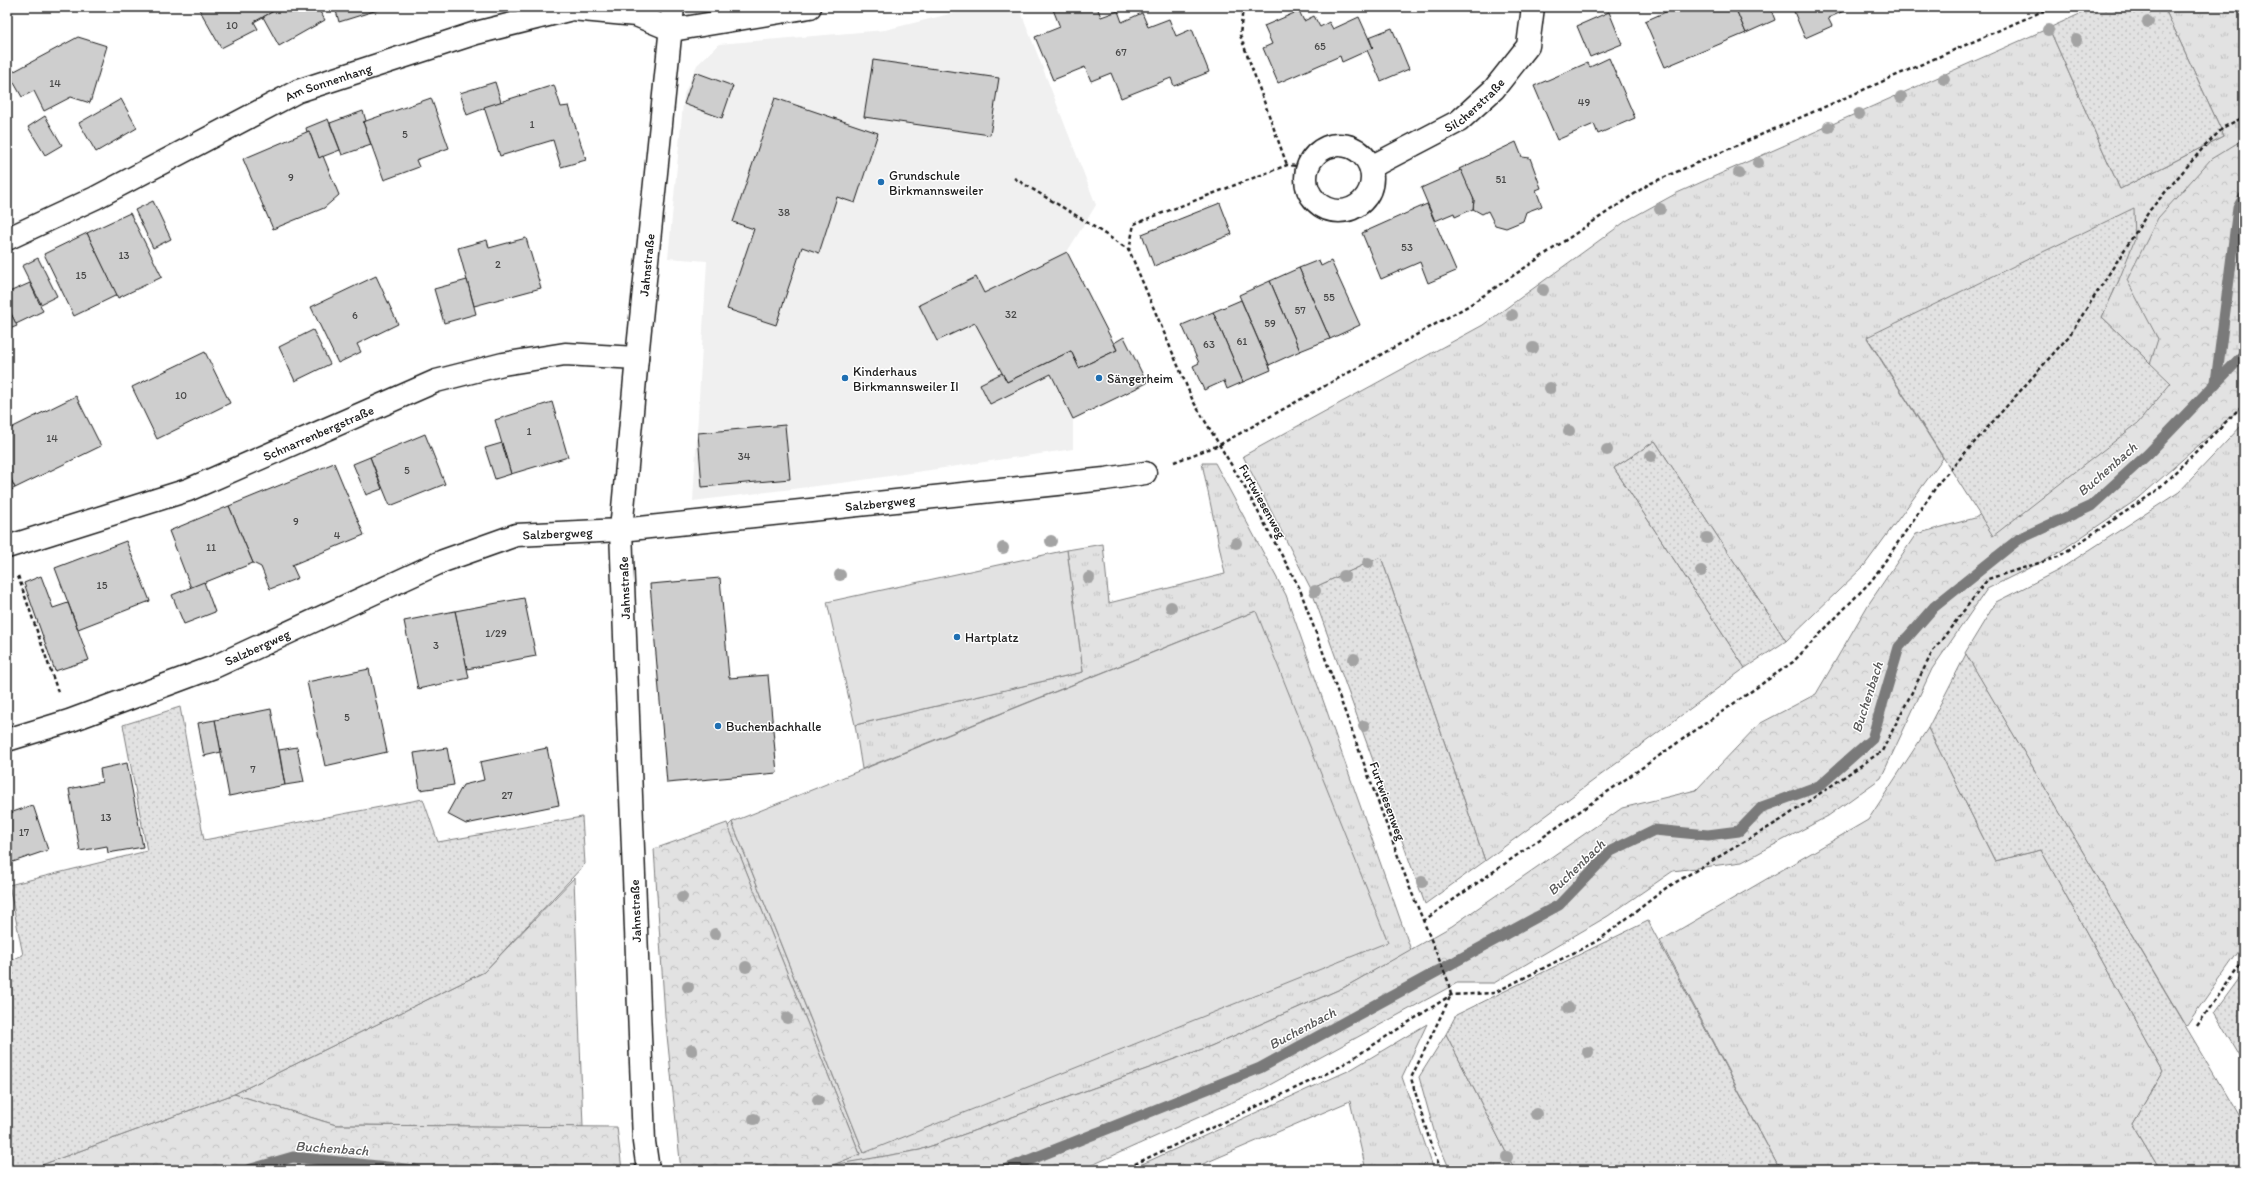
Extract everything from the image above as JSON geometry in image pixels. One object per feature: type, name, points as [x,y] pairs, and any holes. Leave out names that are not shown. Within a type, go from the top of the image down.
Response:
[{"type":"street","name":"Jahnstraße","points":[[648,1170],[644,1142],[622,530],[637,358],[672,30],[673,7]]},
{"type":"street","points":[[672,30],[810,7]]},
{"type":"street","name":"Silcherstraße","points":[[1371,167],[1459,122],[1494,88],[1528,46],[1534,7]]},
{"type":"street","name":"Am Sonnenhang","points":[[7,239],[95,198],[298,91],[476,33],[572,9],[636,16],[672,30]]},
{"type":"street","points":[[1340,144],[1350,146],[1359,151],[1371,167],[1372,179],[1370,190],[1364,200],[1356,207],[1345,210],[1328,208],[1314,199],[1308,189],[1306,178],[1309,167],[1312,158],[1329,146],[1340,144]]},
{"type":"street","name":"Schnarrenbergstraße","points":[[8,547],[188,490],[436,381],[504,364],[565,354],[637,358]]},
{"type":"street","name":"Salzbergweg","points":[[7,740],[69,720],[214,667],[443,561],[516,535],[622,530],[1145,473]]},
{"type":"path","points":[[1243,7],[1240,35],[1287,165]]},
{"type":"path","points":[[2038,7],[2040,12]]},
{"type":"path","points":[[1145,473],[1219,446],[1468,306],[1649,184],[2052,7]]},
{"type":"path","points":[[1423,921],[1793,662],[1872,580],[1942,480],[2069,336],[2150,210],[2202,148],[2224,127],[2244,117]]},
{"type":"path","points":[[1014,178],[1082,219],[1129,250],[1134,224],[1287,165],[1309,167]]},
{"type":"path","name":"Furtwiesenweg","points":[[1129,250],[1193,401],[1244,486],[1300,587],[1423,921],[1448,981],[1451,996]]},
{"type":"path","points":[[1122,1170],[1336,1068],[1451,996],[1494,993],[1599,940],[1666,888],[1781,820],[1882,752],[1933,651],[1988,580],[2058,557],[2155,492],[2244,404]]},
{"type":"path","points":[[8,547],[52,678]]},
{"type":"path","points":[[2197,1026],[2244,960]]},
{"type":"path","points":[[1441,1170],[1430,1142],[1410,1078],[1451,996]]},
{"type":"shaded area","name":"Grundschule Birkmannsweiler","points":[[978,7],[1019,7],[1096,205],[1067,252],[1117,350],[1079,368],[1007,382],[1002,373],[980,384],[990,404],[1051,374],[1073,419],[1073,449],[849,482],[693,501],[707,261],[668,258],[684,94],[697,65],[719,44],[885,30]]},
{"type":"green space","points":[[2095,7],[2164,7],[2224,136],[2120,189],[2049,28]]},
{"type":"green space","points":[[2164,7],[2244,7],[2244,197],[2171,383],[2102,317],[2119,280],[1867,338],[1943,458],[1864,566],[1786,641],[1655,441],[1614,468],[1745,668],[1485,861],[1381,557],[1311,589],[1243,456],[1483,325],[1626,221],[1677,193],[2049,28],[2120,189],[2224,136]]},
{"type":"green space","points":[[2244,139],[2244,405],[2139,498],[2055,555],[1987,589],[1932,669],[1881,778],[1828,816],[1742,862],[1673,871],[1608,916],[1494,983],[1457,983],[1264,1088],[1081,1170],[681,1170],[665,1016],[654,849],[727,823],[860,1154],[833,1165],[920,1150],[1211,1046],[1345,987],[1452,926],[1622,808],[1696,790],[1759,724],[1816,694],[1868,605],[1916,534],[1975,518],[2139,400],[2158,339],[2127,280],[2158,218],[2211,159]]},
{"type":"green space","points":[[2244,197],[2244,354],[2216,382],[2238,208]]},
{"type":"green space","points":[[2134,208],[2135,239],[2119,280],[2102,317],[2171,383],[2138,423],[1993,536],[1867,337]]},
{"type":"green space","points":[[2244,423],[2244,944],[2186,1026],[1965,653],[1996,602],[2057,571],[2179,492]]},
{"type":"green space","points":[[1655,441],[1786,641],[1745,668],[1614,468]]},
{"type":"green space","points":[[1202,463],[1215,463],[1286,595],[1411,950],[1345,987],[1211,1046],[920,1150],[830,1166],[860,1154],[728,826],[732,822],[864,1153],[1256,611],[862,769],[855,725],[1083,672],[1067,550],[1103,544],[1109,603],[1225,574]]},
{"type":"green space","name":"Hartplatz","points":[[1067,550],[1083,672],[855,725],[827,602]]},
{"type":"green space","points":[[1381,557],[1485,861],[1425,904],[1311,589]]},
{"type":"green space","points":[[1256,611],[1388,942],[864,1153],[732,822]]},
{"type":"green space","points":[[1966,654],[2244,1125],[2244,1170],[2160,1170],[2132,1123],[2163,1071],[2041,850],[1995,861],[1928,728]]},
{"type":"green space","points":[[180,707],[204,840],[423,799],[438,842],[582,817],[585,864],[484,972],[234,1094],[28,1170],[7,1170],[7,962],[23,955],[9,885],[147,851],[123,725]]},
{"type":"green space","points":[[1928,728],[1995,861],[2041,850],[2163,1071],[2132,1123],[2160,1170],[1943,1170],[1941,1167],[1934,1170],[1780,1170],[1660,941],[1868,820]]},
{"type":"green space","points":[[574,878],[583,1127],[336,1125],[234,1094],[484,972]]},
{"type":"green space","points":[[1648,921],[1780,1170],[1515,1170],[1446,1034],[1456,1015]]},
{"type":"green space","points":[[2244,972],[2244,1064],[2214,1013]]},
{"type":"green space","points":[[1427,1024],[1402,1077],[1434,1170],[1366,1170],[1350,1101],[1189,1170],[1129,1170],[1350,1070]]},
{"type":"green space","points":[[1446,1034],[1515,1170],[1450,1170],[1436,1138],[1419,1077]]},
{"type":"green space","points":[[234,1094],[336,1125],[617,1127],[622,1170],[28,1170]]},
{"type":"building","points":[[198,7],[281,7],[254,22],[258,29],[221,48]]},
{"type":"building","points":[[281,7],[317,7],[325,20],[279,46],[263,17]]},
{"type":"building","points":[[335,7],[387,7],[339,22]]},
{"type":"building","points":[[1052,7],[1097,7],[1101,17],[1118,11],[1122,22],[1142,13],[1148,27],[1169,19],[1176,36],[1192,29],[1209,72],[1174,86],[1171,78],[1121,98],[1111,73],[1091,81],[1085,67],[1053,80],[1035,37],[1060,27]]},
{"type":"building","points":[[1677,7],[1735,7],[1746,33],[1665,67],[1645,21]]},
{"type":"building","points":[[1735,7],[1770,7],[1775,20],[1746,33]]},
{"type":"building","points":[[1792,7],[1853,7],[1828,18],[1832,26],[1805,38]]},
{"type":"building","points":[[1299,11],[1304,21],[1314,16],[1320,27],[1329,22],[1333,29],[1359,17],[1373,48],[1342,62],[1340,56],[1278,83],[1263,48],[1272,44],[1264,26]]},
{"type":"building","points":[[1609,12],[1622,44],[1590,57],[1577,26]]},
{"type":"building","points":[[1392,28],[1409,69],[1381,81],[1367,50],[1373,48],[1369,37]]},
{"type":"building","points":[[78,37],[107,46],[90,103],[71,97],[44,111],[34,91],[22,97],[9,74]]},
{"type":"building","points":[[1609,58],[1635,118],[1598,134],[1594,124],[1557,140],[1534,86],[1587,63],[1590,67]]},
{"type":"building","points":[[873,60],[999,78],[990,135],[864,117]]},
{"type":"building","points":[[695,72],[733,86],[722,118],[684,104]]},
{"type":"building","points":[[495,82],[501,102],[467,115],[460,93]]},
{"type":"building","points":[[554,85],[561,107],[569,106],[586,160],[561,167],[553,140],[500,156],[484,107]]},
{"type":"building","points":[[431,98],[449,148],[416,160],[419,167],[384,180],[363,122]]},
{"type":"building","points":[[775,98],[878,133],[855,203],[837,197],[819,253],[802,247],[776,325],[727,309],[754,229],[733,222]]},
{"type":"building","points":[[121,99],[137,128],[96,152],[79,123]]},
{"type":"building","points":[[363,111],[366,121],[363,122],[371,145],[342,155],[330,123]]},
{"type":"building","points":[[45,116],[62,145],[45,155],[28,127]]},
{"type":"building","points":[[328,119],[340,150],[319,158],[309,131],[307,132],[306,128]]},
{"type":"building","points":[[309,131],[319,158],[323,156],[339,195],[324,208],[273,229],[243,159]]},
{"type":"building","points":[[1516,142],[1522,157],[1530,158],[1541,188],[1536,190],[1542,206],[1526,212],[1523,221],[1506,228],[1495,225],[1488,211],[1482,214],[1473,209],[1474,200],[1459,169]]},
{"type":"building","points":[[1461,170],[1474,200],[1473,209],[1455,217],[1454,213],[1435,221],[1421,188]]},
{"type":"building","points":[[153,201],[171,239],[153,248],[135,210]]},
{"type":"building","points":[[1220,203],[1232,234],[1154,266],[1142,234]]},
{"type":"building","points":[[1427,204],[1456,271],[1428,283],[1420,262],[1381,279],[1362,233]]},
{"type":"building","points":[[130,213],[162,277],[118,298],[87,233]]},
{"type":"building","points":[[87,233],[117,295],[74,316],[44,254]]},
{"type":"building","points":[[526,238],[541,288],[474,306],[458,248],[487,240],[489,248]]},
{"type":"building","points":[[1067,252],[1117,350],[1079,368],[1071,351],[1007,382],[975,323],[937,341],[919,305],[976,277],[984,293]]},
{"type":"building","points":[[38,258],[57,296],[41,304],[22,266]]},
{"type":"building","points":[[1319,260],[1321,266],[1331,261],[1360,325],[1330,339],[1299,268]]},
{"type":"building","points":[[1299,268],[1330,339],[1300,351],[1270,281]]},
{"type":"building","points":[[376,276],[398,324],[357,344],[361,352],[338,363],[311,307]]},
{"type":"building","points":[[467,280],[476,314],[444,323],[434,289]]},
{"type":"building","points":[[1270,281],[1300,351],[1269,365],[1239,295]]},
{"type":"building","points":[[30,283],[43,311],[16,324],[7,305],[7,293]]},
{"type":"building","points":[[1241,300],[1271,370],[1243,382],[1213,312]]},
{"type":"building","points":[[7,305],[17,326],[7,330]]},
{"type":"building","points":[[1213,312],[1243,382],[1227,389],[1224,381],[1204,390],[1193,366],[1199,363],[1182,325]]},
{"type":"building","points":[[313,330],[330,364],[295,381],[279,347]]},
{"type":"building","name":"Sängerheim","points":[[1124,337],[1147,383],[1073,419],[1051,374],[990,404],[980,384],[1002,373],[1007,382],[1071,351],[1079,368],[1117,350],[1114,343]]},
{"type":"building","points":[[205,352],[230,403],[157,439],[132,387]]},
{"type":"building","points":[[76,396],[101,446],[15,488],[7,471],[7,430]]},
{"type":"building","points":[[552,402],[568,457],[511,474],[495,420]]},
{"type":"building","points":[[785,425],[790,479],[702,487],[698,433]]},
{"type":"building","points":[[425,434],[445,484],[390,506],[370,457]]},
{"type":"building","points":[[502,443],[511,474],[495,479],[485,448]]},
{"type":"building","points":[[370,457],[382,489],[366,495],[353,464]]},
{"type":"building","points":[[334,463],[364,535],[292,565],[298,578],[270,589],[261,567],[253,563],[229,506]]},
{"type":"building","points":[[7,471],[15,488],[7,492]]},
{"type":"building","points":[[229,506],[253,563],[191,588],[169,531]]},
{"type":"building","points":[[126,541],[150,601],[78,629],[55,568]]},
{"type":"building","points":[[41,576],[53,608],[68,603],[89,660],[55,671],[24,583]]},
{"type":"building","name":"Buchenbachhalle","points":[[720,578],[729,678],[768,675],[777,773],[667,783],[650,584]]},
{"type":"building","points":[[204,582],[215,612],[184,624],[172,595]]},
{"type":"building","points":[[524,598],[536,656],[467,669],[455,611]]},
{"type":"building","points":[[455,611],[469,678],[418,689],[404,621]]},
{"type":"building","points":[[369,669],[387,752],[325,766],[307,682]]},
{"type":"building","points":[[271,709],[285,785],[229,796],[215,720]]},
{"type":"building","points":[[215,720],[221,752],[204,756],[198,723]]},
{"type":"building","points":[[297,747],[304,782],[285,785],[279,750]]},
{"type":"building","points":[[447,748],[454,785],[420,790],[414,753]]},
{"type":"building","points":[[547,748],[559,805],[466,824],[447,814],[463,785],[484,780],[480,762]]},
{"type":"building","points":[[127,763],[143,847],[108,853],[107,846],[80,851],[69,789],[102,782],[100,769]]},
{"type":"building","points":[[33,805],[48,850],[7,864],[7,814]]},
{"type":"waterway","name":"Buchenbach","points":[[2216,382],[2238,208],[2244,197]]},
{"type":"waterway","name":"Buchenbach","points":[[1004,1170],[1260,1068],[1559,905],[1611,851],[1654,830],[1708,835],[1739,831],[1762,807],[1819,786],[1872,739],[1899,647],[1934,607],[2019,539],[2091,506],[2148,454],[2244,354]]},
{"type":"waterway","name":"Buchenbach","points":[[248,1170],[293,1157],[415,1170]]},
{"type":"place","name":"Grundschule Birkmannsweiler","points":[[881,182]]},
{"type":"place","name":"Kinderhaus Birkmannsweiler II","points":[[845,378]]},
{"type":"place","name":"Sängerheim","points":[[1099,378]]},
{"type":"place","name":"Hartplatz","points":[[957,637]]},
{"type":"place","name":"Buchenbachhalle","points":[[718,726]]}]
